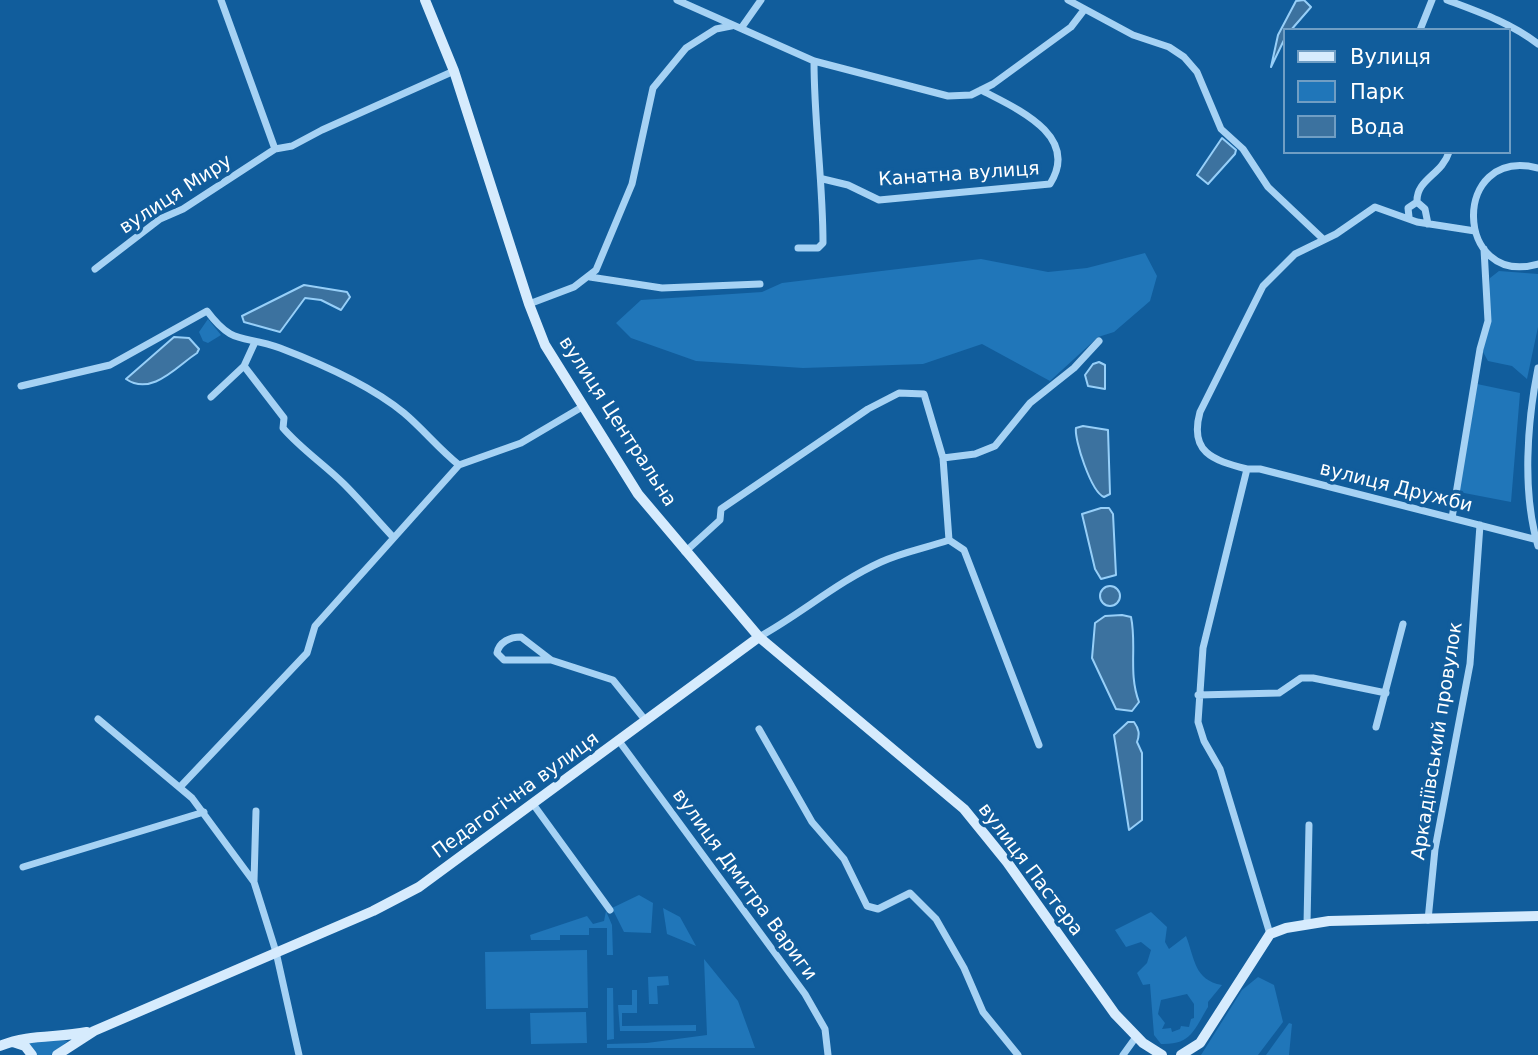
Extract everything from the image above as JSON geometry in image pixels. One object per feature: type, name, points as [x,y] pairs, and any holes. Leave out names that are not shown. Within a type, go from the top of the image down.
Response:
[{"type":"street","points":[[221,0],[275,149]]},
{"type":"street","name":"вулиця Центральна","points":[[425,0],[454,71],[529,304],[545,345],[638,494],[759,637]]},
{"type":"street","points":[[677,0],[731,26]]},
{"type":"street","points":[[742,27],[761,0]]},
{"type":"street","points":[[1068,0],[1133,35],[1169,47],[1184,57],[1197,72],[1221,129],[1243,149],[1268,187],[1323,239],[1373,207],[1475,231]]},
{"type":"street","points":[[1421,28],[1432,0]]},
{"type":"street","points":[[1447,0],[1507,22],[1516,32],[1538,44]]},
{"type":"street","points":[[529,304],[574,287],[590,277],[603,256],[632,184],[653,88],[686,48],[716,29],[742,27],[814,61],[947,96],[981,90],[1070,27],[1084,10]]},
{"type":"street","points":[[798,248],[818,248],[823,243],[823,179],[814,104],[814,61]]},
{"type":"street","name":"вулиця Миру","points":[[95,270],[160,219],[183,209],[275,149],[292,146],[454,71]]},
{"type":"street","name":"Канатна вулиця","points":[[823,179],[848,185],[879,200],[1050,184],[1058,155],[1054,140],[1041,126],[1017,109],[981,90]]},
{"type":"street","points":[[1425,220],[1425,209],[1417,202],[1417,193],[1422,183],[1441,170],[1448,154]]},
{"type":"street","points":[[1452,518],[1480,348],[1488,321],[1484,249],[1475,231],[1473,205],[1487,180],[1508,168],[1538,168]]},
{"type":"street","points":[[1409,217],[1408,208],[1417,202]]},
{"type":"street","name":"вулиця Дружби","points":[[1323,239],[1281,265],[1263,286],[1200,412],[1196,435],[1201,447],[1217,460],[1480,525],[1537,542]]},
{"type":"street","points":[[1484,249],[1509,265],[1538,264]]},
{"type":"street","points":[[590,277],[662,288],[761,284]]},
{"type":"street","points":[[21,386],[110,365],[207,311],[222,331],[235,338],[281,349],[380,397],[403,412],[459,465]]},
{"type":"street","points":[[943,458],[975,454],[995,446],[1030,402],[1064,377],[1099,341]]},
{"type":"street","points":[[211,397],[244,366],[255,342]]},
{"type":"street","points":[[244,366],[284,418],[283,428],[308,456],[318,460],[344,484],[393,537]]},
{"type":"street","points":[[1537,542],[1530,511],[1530,433],[1538,368]]},
{"type":"street","points":[[685,552],[720,520],[721,509],[868,409],[899,393],[919,392],[927,397],[943,458],[949,540]]},
{"type":"street","points":[[181,786],[307,653],[315,626],[459,465],[521,443],[582,407]]},
{"type":"street","points":[[1247,468],[1210,612],[1198,695],[1201,732],[1220,769],[1270,934]]},
{"type":"street","name":"Аркадіївський провулок","points":[[1428,920],[1435,849],[1470,664],[1480,525]]},
{"type":"street","points":[[759,637],[831,589],[879,563],[912,549],[949,540],[964,550],[1039,745]]},
{"type":"street","points":[[1376,727],[1403,624]]},
{"type":"street","points":[[551,660],[521,637],[509,639],[498,648],[497,653],[505,660],[551,660],[613,680],[646,721]]},
{"type":"street","name":"Педагогічна вулиця","points":[[94,1031],[373,911],[419,887],[759,637]]},
{"type":"street","name":"вулиця Пастера","points":[[759,637],[964,809],[1007,862],[1097,991],[1139,1040],[1162,1055]]},
{"type":"street","points":[[1198,695],[1279,693],[1301,678],[1386,693]]},
{"type":"street","points":[[98,719],[181,786],[204,812],[254,882],[276,953],[299,1055]]},
{"type":"street","points":[[759,730],[812,822],[844,859],[867,906],[878,909],[910,893],[925,906],[936,919],[964,968],[983,1012],[1018,1055]]},
{"type":"street","name":"вулиця Дмитра Вариги","points":[[619,741],[805,994],[825,1029],[828,1055]]},
{"type":"street","points":[[533,804],[610,909]]},
{"type":"street","points":[[254,882],[256,811]]},
{"type":"street","points":[[23,867],[204,812]]},
{"type":"street","points":[[1307,924],[1309,825]]},
{"type":"street","points":[[1181,1055],[1193,1051],[1270,934],[1307,924],[1538,916]]},
{"type":"street","points":[[4,1044],[27,1037],[60,1037],[94,1031]]},
{"type":"street","points":[[57,1055],[94,1031]]},
{"type":"street","points":[[1123,1055],[1139,1040],[1150,1055]]},
{"type":"street","points":[[4,1044],[25,1045],[32,1055]]},
{"type":"green space","points":[[1145,253],[1157,276],[1150,301],[1114,332],[1098,337],[1050,381],[982,344],[923,364],[803,368],[696,361],[631,338],[616,323],[641,300],[762,292],[782,283],[981,259],[1048,272],[1087,268]]},
{"type":"green space","points":[[1499,271],[1538,274],[1538,327],[1527,379],[1512,366],[1488,361],[1483,352],[1490,278]]},
{"type":"green space","points":[[208,319],[221,335],[208,343],[203,341],[199,332]]},
{"type":"green space","points":[[1477,384],[1520,393],[1511,502],[1459,492]]},
{"type":"green space","points":[[639,895],[653,903],[651,933],[624,932],[612,908]]},
{"type":"green space","points":[[663,908],[680,917],[696,946],[667,934]]},
{"type":"green space","points":[[606,911],[612,925],[613,955],[607,955],[607,928],[589,928],[589,935],[560,935],[560,940],[531,940],[530,935],[587,916],[593,924],[604,921]]},
{"type":"green space","points":[[1151,912],[1167,927],[1165,942],[1169,949],[1186,936],[1201,973],[1222,985],[1208,1002],[1208,1007],[1195,1029],[1185,1039],[1161,1044],[1154,1035],[1150,984],[1143,985],[1137,973],[1147,963],[1151,950],[1141,942],[1126,947],[1115,930]],"holes":[[[1187,994],[1194,1004],[1194,1018],[1191,1019],[1189,1027],[1181,1026],[1172,1032],[1171,1028],[1162,1029],[1165,1023],[1158,1014],[1161,1000]]]},
{"type":"green space","points":[[587,950],[588,1008],[486,1009],[485,952]]},
{"type":"green space","points":[[704,959],[738,1001],[755,1048],[607,1048],[607,1044],[647,1043],[707,1035]]},
{"type":"green space","points":[[668,976],[669,985],[657,986],[658,1004],[649,1004],[648,977]]},
{"type":"green space","points":[[1258,977],[1274,985],[1283,1022],[1258,1055],[1201,1055],[1242,990]]},
{"type":"green space","points":[[607,988],[613,988],[614,1039],[607,1040]]},
{"type":"green space","points":[[632,990],[637,990],[637,1013],[622,1013],[622,1026],[696,1025],[696,1031],[620,1031],[618,1005],[632,1005]]},
{"type":"green space","points":[[586,1012],[587,1043],[531,1044],[530,1013]]},
{"type":"green space","points":[[1289,1023],[1292,1024],[1289,1055],[1266,1055]]},
{"type":"green space","points":[[23,1041],[68,1041],[51,1055],[35,1055]]},
{"type":"water","points":[[1304,0],[1311,7],[1293,28],[1282,28],[1282,44],[1271,67],[1278,35],[1296,1]]},
{"type":"water","points":[[1222,138],[1236,150],[1235,154],[1208,184],[1197,175]]},
{"type":"water","points":[[304,285],[347,292],[350,297],[341,310],[321,300],[305,298],[280,332],[244,322],[242,316]]},
{"type":"water","points":[[174,337],[189,338],[199,349],[197,353],[155,382],[136,384],[126,379]]},
{"type":"water","points":[[1099,362],[1105,365],[1105,389],[1088,386],[1085,375],[1093,364]]},
{"type":"water","points":[[1083,426],[1108,430],[1110,494],[1104,497],[1094,486],[1081,453],[1076,428]]},
{"type":"water","points":[[1109,508],[1113,514],[1116,575],[1101,579],[1095,569],[1082,514]]},
{"type":"water","points":[[1110,586],[1117,589],[1120,596],[1117,603],[1110,606],[1103,603],[1100,596],[1103,589]]},
{"type":"water","points":[[1105,616],[1131,617],[1133,628],[1134,680],[1139,702],[1132,711],[1116,709],[1092,658],[1095,623]]},
{"type":"water","points":[[1128,722],[1134,722],[1137,727],[1137,742],[1142,753],[1142,820],[1129,830],[1114,735]]}]
